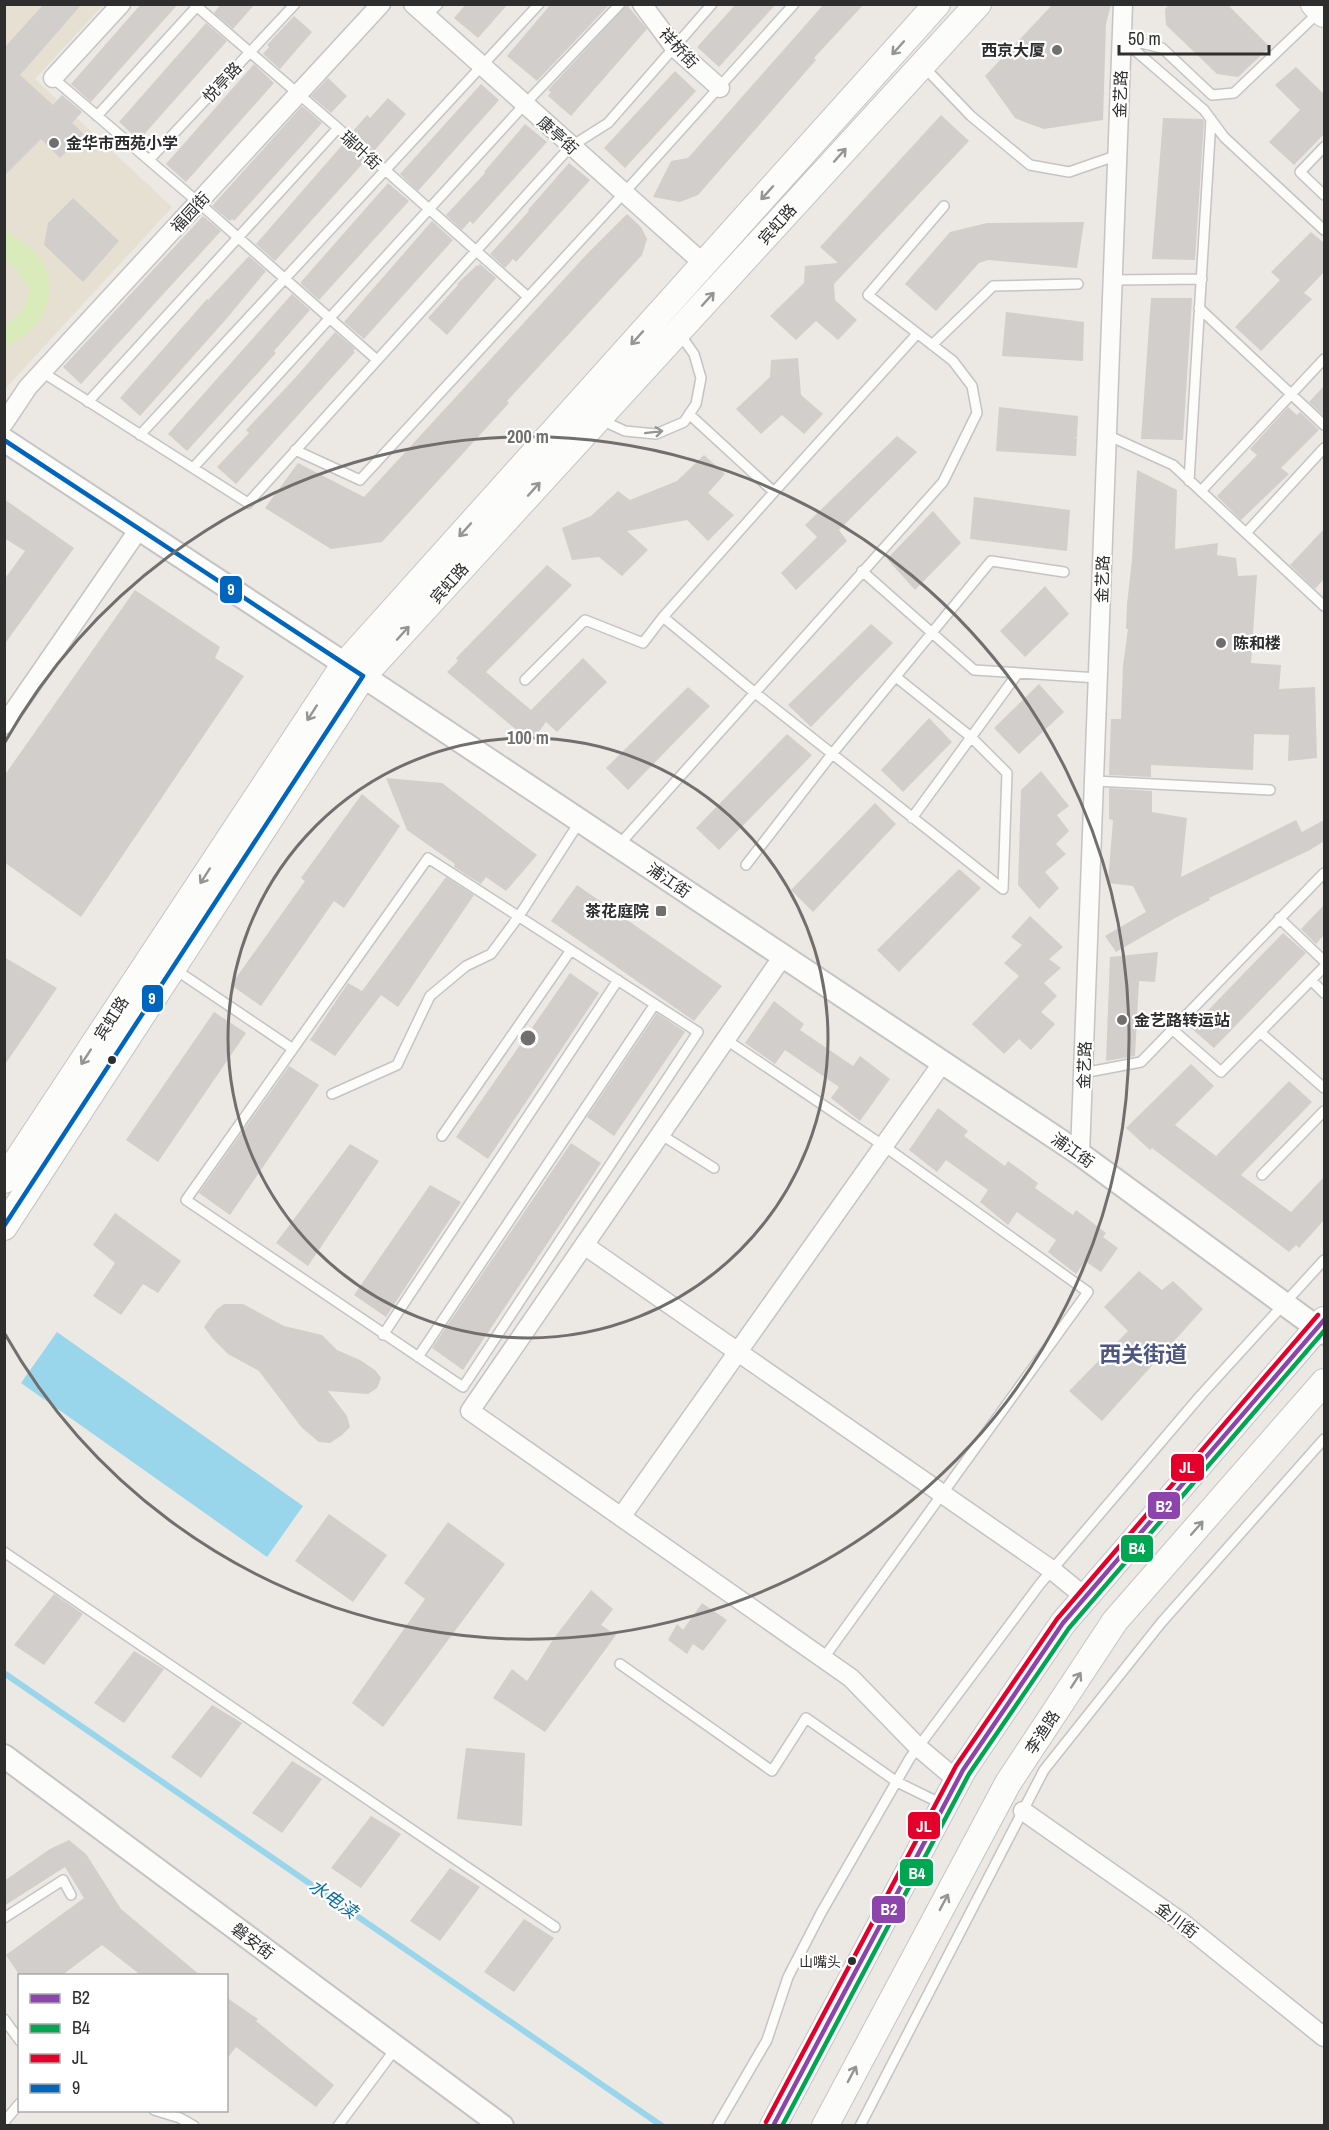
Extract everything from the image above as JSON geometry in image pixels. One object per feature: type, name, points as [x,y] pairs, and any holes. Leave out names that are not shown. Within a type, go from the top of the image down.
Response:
[{"type":"main road","name":"宾虹路","points":[[4,1180],[354,670],[704,264],[937,4]]},
{"type":"main road","name":"宾虹路","points":[[4,1227],[173,968],[354,670],[598,419],[978,4]]},
{"type":"main road","points":[[773,2126],[957,1780],[1063,1623],[1322,1327]]},
{"type":"main road","name":"李渔路","points":[[825,2126],[1008,1783],[1115,1621],[1324,1382]]},
{"type":"street","points":[[53,78],[121,4]]},
{"type":"street","name":"福园街","points":[[4,423],[28,387],[381,4]]},
{"type":"street","name":"祥桥街","points":[[642,4],[674,47],[720,87]]},
{"type":"street","name":"金艺路","points":[[1080,1154],[1123,4]]},
{"type":"street","name":"康亭街","points":[[425,8],[482,67],[704,264]]},
{"type":"street","name":"浦江街","points":[[4,441],[354,670],[1080,1154],[1284,1304],[1322,1327]]},
{"type":"street","points":[[4,725],[139,529]]},
{"type":"street","points":[[783,956],[470,1411],[850,1678],[918,1747],[957,1780]]},
{"type":"street","points":[[621,1517],[943,1062]]},
{"type":"street","points":[[584,1245],[1052,1570],[1085,1597]]},
{"type":"street","name":"磐安街","points":[[4,1756],[502,2126]]},
{"type":"street","name":"金川街","points":[[1023,1810],[1180,1920],[1324,2037]]},
{"type":"lane","name":"悦亭路","points":[[149,160],[295,4]]},
{"type":"lane","points":[[141,435],[539,4]]},
{"type":"lane","points":[[193,468],[524,105],[620,4]]},
{"type":"lane","points":[[42,372],[248,503],[570,147],[608,123],[712,4]]},
{"type":"lane","points":[[295,450],[360,480],[624,194],[794,4]]},
{"type":"lane","points":[[97,116],[196,5]]},
{"type":"lane","name":"瑞叶街","points":[[196,5],[528,297]]},
{"type":"lane","points":[[1122,39],[1162,48],[1212,95],[1234,93],[1320,10]]},
{"type":"lane","points":[[1122,39],[1204,110],[1224,137],[1324,230]]},
{"type":"lane","points":[[922,65],[971,116],[1030,165],[1069,172],[1118,155]]},
{"type":"lane","points":[[53,78],[199,202],[377,360]]},
{"type":"lane","points":[[1189,481],[1211,119]]},
{"type":"lane","points":[[88,402],[338,129]]},
{"type":"lane","points":[[1324,147],[1300,172],[1324,195]]},
{"type":"lane","points":[[618,846],[943,482],[977,413],[972,386],[953,361],[868,295],[944,206]]},
{"type":"lane","points":[[1113,280],[1202,279]]},
{"type":"lane","points":[[932,345],[993,286],[1078,284]]},
{"type":"lane","points":[[1199,308],[1324,425]]},
{"type":"lane","points":[[598,419],[625,431],[656,434],[684,422],[696,404],[701,378],[694,354],[678,332]]},
{"type":"lane","points":[[525,680],[585,620],[643,643],[663,617],[917,334]]},
{"type":"lane","points":[[1201,491],[1324,359]]},
{"type":"lane","points":[[689,414],[774,492]]},
{"type":"lane","points":[[1107,435],[1173,465],[1324,606]]},
{"type":"lane","points":[[1246,533],[1324,448]]},
{"type":"lane","points":[[746,865],[832,754],[992,561],[1064,572]]},
{"type":"lane","points":[[862,571],[974,670],[1098,678]]},
{"type":"lane","points":[[663,617],[1003,890],[1007,773],[971,737],[896,676]]},
{"type":"lane","points":[[912,818],[1018,673]]},
{"type":"lane","points":[[1095,781],[1270,790]]},
{"type":"lane","points":[[332,1094],[397,1065],[430,996],[466,966],[491,954],[519,916],[580,821]]},
{"type":"lane","points":[[428,858],[571,950],[698,1032],[462,1387],[186,1200],[428,858]]},
{"type":"lane","points":[[1083,1073],[1142,1062],[1324,873]]},
{"type":"lane","points":[[1279,918],[1324,961]]},
{"type":"lane","points":[[442,1136],[571,950]]},
{"type":"lane","points":[[1173,1030],[1221,1072],[1324,966]]},
{"type":"lane","points":[[173,968],[293,1049]]},
{"type":"lane","points":[[383,1335],[618,980]]},
{"type":"lane","points":[[1311,980],[1324,993]]},
{"type":"lane","points":[[418,1358],[655,1004]]},
{"type":"lane","points":[[1261,1033],[1324,1088]]},
{"type":"lane","points":[[725,1039],[884,1146],[1088,1292],[823,1659]]},
{"type":"lane","points":[[1262,1175],[1324,1111]]},
{"type":"lane","points":[[660,1134],[714,1168]]},
{"type":"lane","points":[[717,2126],[767,2040],[788,1977],[821,1913],[918,1747],[1052,1570],[1201,1395],[1324,1260]]},
{"type":"lane","points":[[860,2126],[1044,1770],[1161,1623],[1324,1439]]},
{"type":"lane","points":[[4,1552],[555,1927]]},
{"type":"lane","points":[[620,1664],[772,1771],[806,1718],[897,1782],[944,1805]]},
{"type":"lane","points":[[4,1918],[63,1880],[71,1895]]},
{"type":"lane","points":[[4,2019],[18,2039]]},
{"type":"lane","points":[[338,2126],[397,2047]]},
{"type":"lane","points":[[4,2122],[18,2105]]},
{"type":"lane","points":[[160,2112],[180,2118],[194,2126]]},
{"type":"lane","points":[[167,2114],[167,2126]]},
{"type":"shaded area","name":"金华市西苑小学","points":[[5,5],[103,5],[35,79],[172,207],[5,389]]},
{"type":"green space","points":[[5,230],[32,249],[40,258],[47,274],[49,289],[48,301],[39,320],[24,335],[5,347],[5,326],[22,310],[29,288],[15,268],[5,260]]},
{"type":"water","points":[[57,1332],[303,1506],[267,1557],[21,1383]]},
{"type":"building","points":[[44,4],[82,4],[20,75],[53,105],[62,95],[82,112],[72,123],[84,134],[60,158],[41,139],[4,176],[4,48]]},
{"type":"building","points":[[141,4],[178,4],[91,102],[71,84]]},
{"type":"building","points":[[221,4],[255,4],[233,29],[214,13]]},
{"type":"building","points":[[466,4],[508,4],[478,38],[454,18]]},
{"type":"building","points":[[551,4],[610,4],[537,81],[507,56]]},
{"type":"building","points":[[736,4],[776,4],[719,67],[697,47]]},
{"type":"building","points":[[824,4],[864,4],[814,58],[816,60],[698,195],[680,202],[653,197],[671,161],[688,158]]},
{"type":"building","name":"西京大厦","points":[[1053,4],[1111,4],[1106,24],[1103,120],[1044,129],[1027,123],[1015,118],[985,76]]},
{"type":"building","points":[[1170,4],[1227,4],[1270,47],[1238,77],[1217,74],[1166,25],[1165,9]]},
{"type":"building","points":[[627,5],[647,29],[571,116],[548,96],[551,92],[548,90]]},
{"type":"building","points":[[294,16],[312,32],[280,69],[263,54],[269,47],[267,45]]},
{"type":"building","points":[[206,23],[227,41],[139,140],[119,122]]},
{"type":"building","points":[[254,64],[274,83],[186,182],[166,164]]},
{"type":"building","points":[[1296,67],[1324,94],[1324,134],[1294,165],[1269,142],[1300,110],[1275,85]]},
{"type":"building","points":[[675,71],[696,91],[625,168],[604,148]]},
{"type":"building","points":[[328,78],[347,96],[331,113],[311,96]]},
{"type":"building","points":[[481,84],[499,100],[418,191],[400,174]]},
{"type":"building","points":[[388,98],[406,114],[374,151],[353,131],[367,115],[370,118]]},
{"type":"building","points":[[302,106],[322,123],[234,221],[232,219],[230,221],[212,206]]},
{"type":"building","points":[[941,115],[969,141],[834,284],[835,300],[857,320],[838,340],[816,321],[796,340],[770,316],[804,283],[805,266],[838,263],[820,247]]},
{"type":"building","points":[[1163,118],[1202,119],[1204,121],[1195,260],[1152,259]]},
{"type":"building","points":[[525,124],[547,142],[473,224],[470,221],[462,230],[446,215],[485,173]]},
{"type":"building","points":[[344,143],[365,161],[275,261],[256,244]]},
{"type":"building","points":[[569,163],[590,180],[516,262],[513,259],[505,268],[490,254]]},
{"type":"building","points":[[388,183],[409,201],[319,300],[301,282]]},
{"type":"building","points":[[73,198],[119,241],[83,282],[44,245],[48,223]]},
{"type":"building","points":[[627,214],[641,227],[647,239],[642,255],[507,401],[509,403],[382,542],[331,549],[265,508],[298,463],[364,497],[587,254]]},
{"type":"building","points":[[203,216],[221,231],[81,384],[63,367]]},
{"type":"building","points":[[432,221],[453,240],[364,339],[344,322]]},
{"type":"building","points":[[1084,222],[1077,268],[988,260],[979,263],[936,311],[905,284],[950,232],[987,223]]},
{"type":"building","points":[[1311,232],[1324,243],[1324,272],[1304,293],[1312,299],[1261,351],[1235,327],[1280,280],[1271,272]]},
{"type":"building","points":[[249,256],[266,271],[140,416],[120,398],[207,299]]},
{"type":"building","points":[[480,264],[496,278],[447,335],[428,318],[457,284]]},
{"type":"building","points":[[292,294],[310,310],[274,351],[276,353],[187,451],[168,434]]},
{"type":"building","points":[[1151,298],[1192,298],[1183,440],[1141,439]]},
{"type":"building","points":[[1006,312],[1084,322],[1083,361],[1002,356]]},
{"type":"building","points":[[335,332],[355,349],[353,351],[355,352],[236,484],[217,467],[249,433],[246,430]]},
{"type":"building","points":[[798,358],[801,395],[823,414],[804,434],[782,415],[761,434],[736,409],[770,377],[771,360]]},
{"type":"building","points":[[1324,386],[1324,416],[1309,402]]},
{"type":"building","points":[[999,407],[1078,416],[1077,437],[1074,437],[1077,438],[1076,456],[996,451]]},
{"type":"building","points":[[1288,407],[1297,415],[1300,412],[1319,430],[1281,468],[1289,474],[1241,520],[1217,496],[1257,455],[1250,449]]},
{"type":"building","points":[[897,436],[917,452],[839,530],[847,541],[796,590],[781,573],[817,537],[805,525]]},
{"type":"building","points":[[704,455],[725,474],[708,493],[734,515],[708,541],[687,520],[627,531],[648,550],[622,576],[599,557],[572,560],[562,528],[591,516],[618,491],[630,500],[677,481]]},
{"type":"building","points":[[1137,470],[1177,490],[1175,549],[1218,543],[1217,555],[1236,558],[1238,576],[1257,575],[1251,663],[1281,665],[1279,689],[1315,687],[1317,758],[1288,761],[1289,735],[1254,734],[1253,770],[1151,765],[1151,777],[1109,775],[1111,719],[1121,719]]},
{"type":"building","points":[[974,497],[1070,510],[1067,551],[970,539]]},
{"type":"building","points":[[4,499],[74,548],[4,645],[4,580],[25,551],[4,538]]},
{"type":"building","points":[[933,511],[961,543],[915,590],[887,559]]},
{"type":"building","points":[[1324,529],[1324,579],[1315,589],[1290,565]]},
{"type":"building","points":[[547,565],[572,585],[486,672],[531,710],[583,658],[607,682],[557,732],[546,722],[531,742],[447,672],[458,661],[456,658]]},
{"type":"building","points":[[1045,586],[1069,614],[1025,657],[1000,631]]},
{"type":"building","points":[[135,590],[220,647],[215,658],[244,676],[81,917],[4,862],[4,776]]},
{"type":"building","points":[[871,624],[893,643],[811,727],[788,705]]},
{"type":"building","points":[[1039,684],[1064,712],[1019,754],[994,728]]},
{"type":"building","points":[[688,687],[710,706],[628,790],[606,768]]},
{"type":"building","points":[[929,718],[952,742],[903,792],[881,770]]},
{"type":"building","points":[[787,734],[812,755],[719,850],[696,828]]},
{"type":"building","points":[[1041,771],[1069,806],[1057,815],[1069,831],[1056,844],[1066,854],[1045,872],[1059,888],[1039,909],[1018,885],[1021,790]]},
{"type":"building","points":[[386,778],[442,783],[537,855],[506,891],[486,877],[481,884],[454,867],[455,864],[407,830]]},
{"type":"building","points":[[1109,788],[1152,791],[1152,812],[1187,818],[1181,877],[1296,820],[1302,832],[1324,820],[1324,841],[1310,850],[1209,898],[1210,900],[1116,952],[1105,936],[1146,912],[1133,886],[1108,883],[1113,820],[1109,819]]},
{"type":"building","points":[[362,794],[400,826],[344,908],[334,901],[261,1006],[231,985],[305,881],[301,878]]},
{"type":"building","points":[[875,803],[896,824],[813,912],[791,890]]},
{"type":"building","points":[[959,869],[981,888],[899,972],[877,950]]},
{"type":"building","points":[[446,877],[474,895],[398,1007],[381,995],[335,1056],[310,1040],[348,983],[362,991]]},
{"type":"building","points":[[577,885],[722,986],[694,1021],[551,921]]},
{"type":"building","points":[[1324,905],[1324,935],[1316,944],[1301,929]]},
{"type":"building","points":[[1030,916],[1063,947],[1049,959],[1061,968],[1044,983],[1057,996],[1041,1012],[1055,1024],[1031,1050],[1019,1039],[1004,1054],[972,1024],[1019,976],[1004,963],[1022,945],[1011,937]]},
{"type":"building","points":[[1283,933],[1306,953],[1214,1048],[1191,1028]]},
{"type":"building","name":"金艺路转运站","points":[[1158,952],[1155,982],[1139,981],[1135,1056],[1106,1061],[1110,957]]},
{"type":"building","points":[[4,957],[57,988],[4,1066]]},
{"type":"building","points":[[570,973],[599,993],[488,1159],[456,1137]]},
{"type":"building","points":[[774,1001],[804,1024],[800,1030],[853,1066],[860,1056],[890,1079],[860,1121],[831,1098],[839,1087],[785,1050],[775,1064],[745,1043]]},
{"type":"building","points":[[214,1012],[246,1033],[158,1162],[126,1140]]},
{"type":"building","points":[[657,1013],[685,1032],[614,1136],[587,1117]]},
{"type":"building","points":[[1191,1064],[1214,1086],[1175,1125],[1216,1156],[1289,1081],[1312,1102],[1241,1175],[1291,1212],[1324,1177],[1324,1220],[1299,1248],[1296,1245],[1289,1252],[1152,1148],[1150,1150],[1126,1128]]},
{"type":"building","points":[[289,1066],[319,1085],[230,1215],[199,1193]]},
{"type":"building","points":[[938,1108],[968,1131],[964,1136],[1005,1166],[1008,1161],[1038,1183],[1035,1188],[1073,1215],[1076,1210],[1106,1233],[1103,1237],[1118,1248],[1101,1272],[1085,1261],[1076,1274],[1048,1252],[1056,1240],[1017,1212],[1008,1225],[980,1202],[988,1190],[946,1160],[937,1172],[909,1150]]},
{"type":"building","points":[[571,1143],[601,1163],[463,1370],[432,1348]]},
{"type":"building","points":[[350,1144],[379,1161],[308,1266],[276,1243]]},
{"type":"building","points":[[430,1185],[461,1202],[386,1317],[354,1295]]},
{"type":"building","points":[[115,1213],[181,1261],[158,1293],[143,1284],[121,1315],[93,1296],[115,1263],[93,1245]]},
{"type":"building","points":[[1139,1271],[1162,1290],[1173,1281],[1203,1309],[1102,1421],[1069,1391],[1128,1331],[1104,1307]]},
{"type":"building","points":[[224,1304],[243,1304],[284,1326],[322,1335],[337,1350],[360,1360],[375,1370],[381,1378],[377,1388],[368,1394],[328,1391],[347,1416],[350,1427],[342,1435],[330,1443],[319,1442],[302,1428],[259,1371],[228,1354],[213,1339],[204,1327],[216,1310]]},
{"type":"building","points":[[329,1514],[387,1555],[353,1602],[295,1561]]},
{"type":"building","points":[[448,1522],[505,1564],[383,1727],[352,1703],[425,1599],[404,1583]]},
{"type":"building","points":[[591,1590],[613,1609],[601,1625],[616,1635],[545,1732],[493,1698],[512,1669],[527,1681],[554,1638]]},
{"type":"building","points":[[54,1594],[83,1614],[44,1665],[14,1645]]},
{"type":"building","points":[[702,1603],[727,1620],[703,1651],[693,1644],[687,1654],[668,1640],[677,1624],[683,1630]]},
{"type":"building","points":[[134,1651],[164,1669],[124,1723],[94,1703]]},
{"type":"building","points":[[212,1705],[242,1723],[201,1778],[171,1757]]},
{"type":"building","points":[[466,1748],[525,1753],[522,1826],[457,1819]]},
{"type":"building","points":[[292,1761],[322,1779],[282,1833],[252,1813]]},
{"type":"building","points":[[371,1816],[401,1834],[361,1888],[331,1868]]},
{"type":"building","points":[[69,1840],[86,1854],[121,1909],[199,1974],[139,1974],[102,1945],[64,1974],[19,1974],[6,1955],[84,1898],[65,1867],[4,1906],[4,1881],[50,1849]]},
{"type":"building","points":[[450,1868],[480,1887],[440,1941],[410,1921]]},
{"type":"building","points":[[524,1919],[554,1938],[514,1992],[484,1972]]},
{"type":"building","points":[[228,1998],[258,2019],[256,2021],[334,2085],[316,2107],[236,2047],[228,2057]]},
{"type":"waterway","name":"水电渎","points":[[4,1673],[662,2126]]},
{"type":"transit line","name":"9","points":[[4,440],[363,676],[4,1226]]},
{"type":"transit line","name":"JL","points":[[766,2122],[956,1766],[1057,1619],[1318,1315]]},
{"type":"transit line","name":"B2","points":[[773,2126],[963,1770],[1063,1623],[1324,1320]]},
{"type":"transit line","name":"B4","points":[[782,2126],[969,1774],[1069,1628],[1324,1331]]},
{"type":"place","name":"西京大厦","points":[[1057,50]]},
{"type":"place","name":"金华市西苑小学","points":[[54,143]]},
{"type":"place","name":"陈和楼","points":[[1221,643]]},
{"type":"place","name":"茶花庭院","points":[[661,911]]},
{"type":"place","name":"金艺路转运站","points":[[1122,1020]]},
{"type":"place","name":"山嘴头","points":[[852,1961]]},
{"type":"district","name":"西关街道","points":[[1143,1354]]}]
